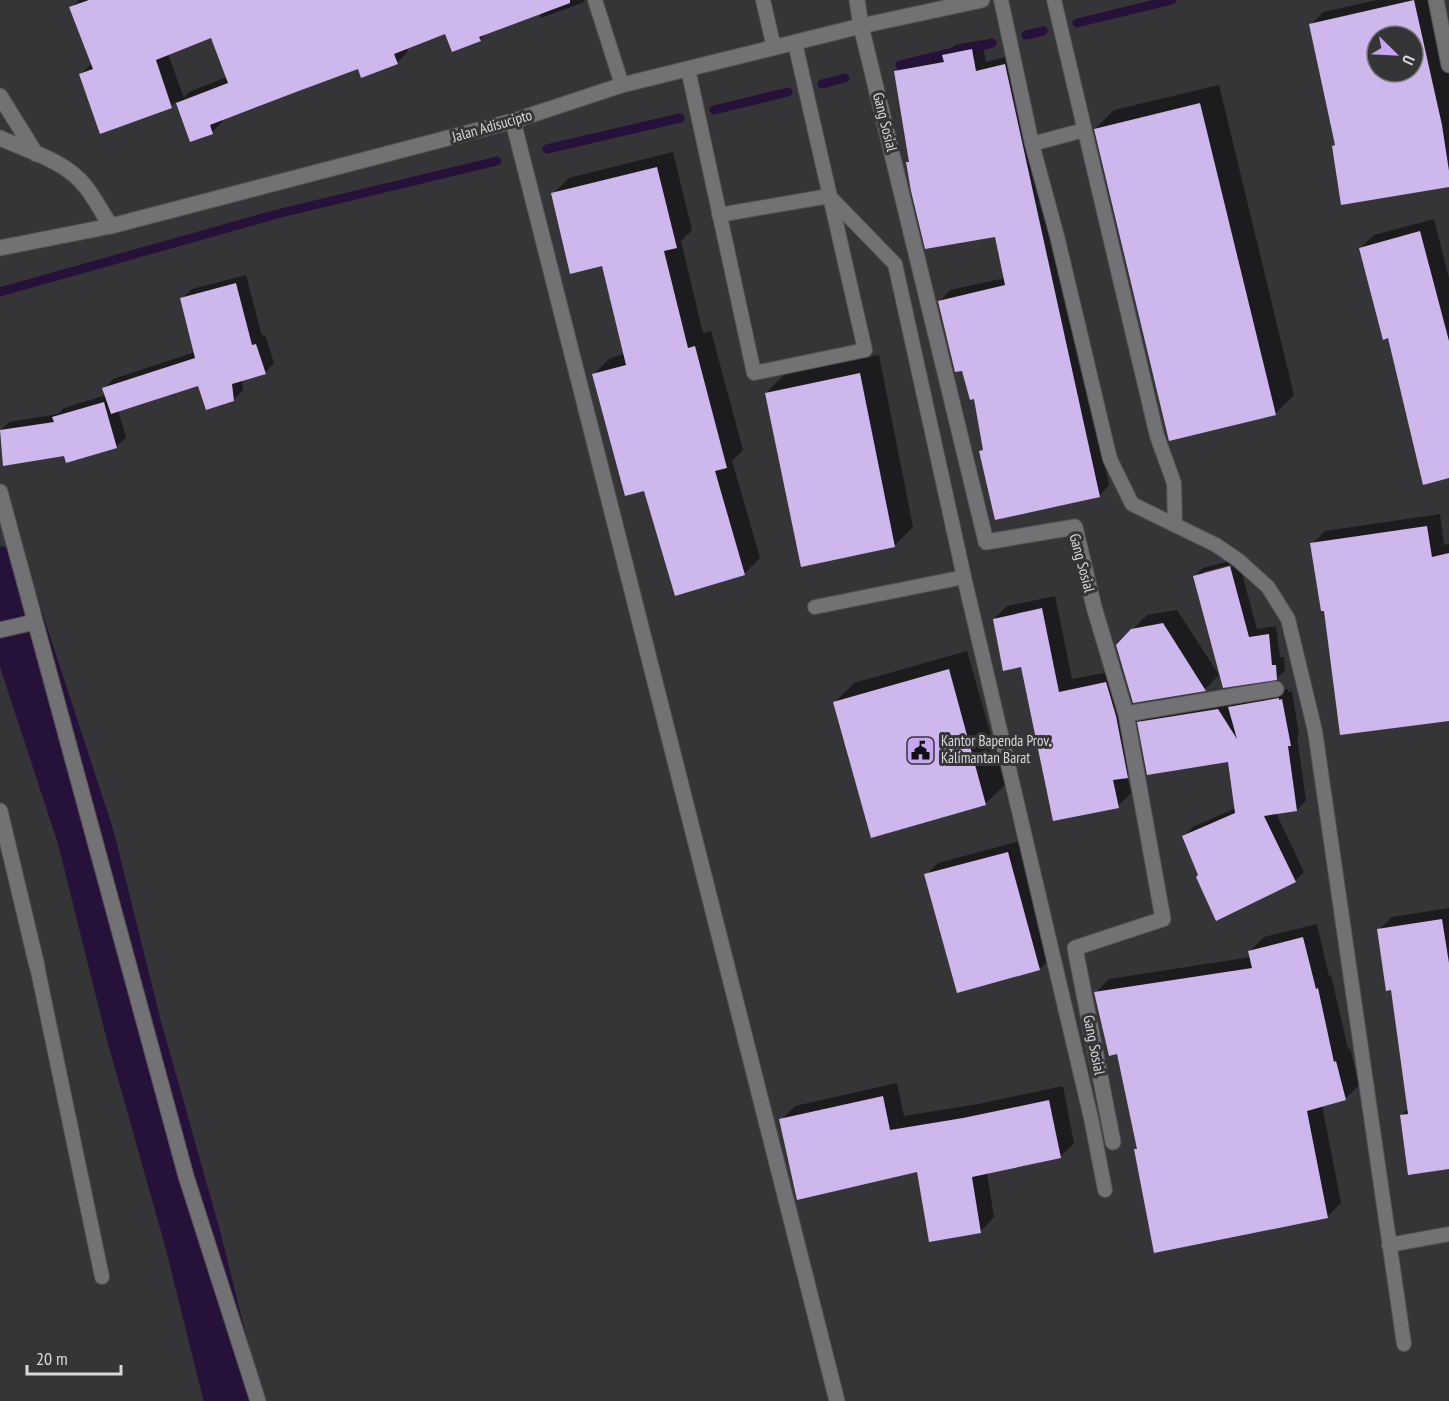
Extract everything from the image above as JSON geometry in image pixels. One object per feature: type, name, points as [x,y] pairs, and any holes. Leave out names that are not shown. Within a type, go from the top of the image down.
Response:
[{"type":"street","points":[[857,0],[861,27]]},
{"type":"street","name":"Jalan Adisucipto","points":[[0,248],[111,226],[513,121],[622,85],[982,0]]},
{"type":"street","points":[[1436,0],[1449,65]]},
{"type":"street","name":"Gang Sosial","points":[[861,27],[986,542],[1075,527],[1094,608],[1125,714],[1163,919],[1075,948],[1113,1142]]},
{"type":"street","points":[[0,96],[36,154]]},
{"type":"street","points":[[513,121],[837,1401]]},
{"type":"street","points":[[0,138],[74,174],[85,186],[111,226]]},
{"type":"street","points":[[0,492],[186,1176],[258,1401]]},
{"type":"street","points":[[0,630],[35,622]]},
{"type":"street","points":[[1125,714],[1276,689]]},
{"type":"street","points":[[0,811],[37,966]]},
{"type":"lane","points":[[595,0],[622,85]]},
{"type":"lane","points":[[763,0],[774,48]]},
{"type":"lane","points":[[1001,0],[1032,144],[1057,236],[1110,459],[1132,504],[1216,545],[1238,560],[1268,587],[1288,619],[1315,731],[1404,1344]]},
{"type":"lane","points":[[1054,0],[1157,436],[1174,483],[1175,524]]},
{"type":"lane","points":[[688,69],[754,374],[865,350],[795,43]]},
{"type":"lane","points":[[1032,144],[1084,130]]},
{"type":"lane","points":[[719,215],[829,196]]},
{"type":"lane","points":[[829,196],[895,264],[964,577],[1091,1118],[1105,1190]]},
{"type":"lane","points":[[815,607],[964,577]]},
{"type":"lane","points":[[37,966],[102,1277]]},
{"type":"lane","points":[[1389,1245],[1449,1234]]},
{"type":"building","points":[[89,0],[570,0],[570,3],[479,37],[481,41],[452,52],[445,34],[394,54],[398,64],[361,78],[358,69],[296,92],[210,125],[213,134],[190,142],[176,103],[228,83],[211,38],[156,60],[172,108],[100,134],[79,74],[93,69],[69,7]]},
{"type":"building","points":[[1414,0],[1419,24],[1365,24],[1365,84],[1425,84],[1425,49],[1442,125],[1449,187],[1341,205],[1332,146],[1335,145],[1309,24]]},
{"type":"building","points":[[972,49],[976,71],[1005,64],[1100,497],[995,520],[979,451],[983,450],[974,399],[970,400],[962,371],[955,372],[938,301],[1005,285],[995,237],[925,249],[911,191],[906,162],[909,162],[894,71],[944,62],[942,55]]},
{"type":"building","points":[[1200,103],[1276,415],[1169,441],[1094,129]]},
{"type":"building","points":[[657,167],[677,248],[664,251],[688,348],[695,346],[727,468],[715,471],[745,575],[675,596],[644,491],[625,496],[592,374],[626,365],[602,266],[570,274],[551,193]]},
{"type":"building","points":[[1420,231],[1449,341],[1449,478],[1423,485],[1388,338],[1383,340],[1359,248]]},
{"type":"building","points":[[236,283],[252,345],[256,344],[266,374],[232,384],[234,401],[206,410],[198,386],[111,414],[102,388],[195,358],[180,298]]},
{"type":"building","points":[[860,373],[895,547],[801,567],[765,393]]},
{"type":"building","points":[[104,402],[117,448],[66,463],[64,456],[3,466],[0,430],[54,422],[52,417]]},
{"type":"building","points":[[1427,526],[1432,557],[1449,553],[1449,721],[1340,735],[1324,611],[1321,611],[1310,543]]},
{"type":"building","points":[[1230,566],[1249,637],[1269,634],[1272,665],[1276,665],[1277,680],[1223,688],[1193,576]]},
{"type":"building","points":[[1042,608],[1059,692],[1106,682],[1116,716],[1128,778],[1113,780],[1119,808],[1053,821],[1021,667],[1003,671],[993,619]]},
{"type":"building","points":[[1163,623],[1206,691],[1133,703],[1116,645],[1131,629]]},
{"type":"building","points":[[949,669],[986,805],[871,838],[833,702]]},
{"type":"building","points":[[1279,698],[1279,700],[1282,699],[1291,746],[1288,746],[1297,811],[1264,816],[1296,882],[1216,921],[1196,877],[1198,875],[1182,836],[1235,813],[1228,762],[1147,775],[1137,722],[1218,709],[1237,739],[1228,707]]},
{"type":"building","points":[[1008,852],[1040,970],[957,993],[924,874]]},
{"type":"building","points":[[1442,919],[1449,963],[1449,1169],[1408,1175],[1400,1115],[1408,1114],[1391,990],[1386,991],[1377,929]]},
{"type":"building","points":[[1303,937],[1316,989],[1318,988],[1334,1062],[1336,1061],[1346,1100],[1307,1111],[1328,1218],[1154,1253],[1134,1149],[1137,1149],[1117,1054],[1109,1056],[1094,992],[1252,968],[1248,951]]},
{"type":"building","points":[[883,1096],[890,1130],[1049,1100],[1061,1158],[972,1177],[981,1233],[929,1242],[917,1172],[797,1200],[779,1119]]},
{"type":"waterway","points":[[1077,23],[1172,0]]},
{"type":"waterway","points":[[1026,35],[1043,31]]},
{"type":"waterway","points":[[900,65],[992,43]]},
{"type":"waterway","points":[[822,84],[845,78]]},
{"type":"waterway","points":[[714,110],[788,92]]},
{"type":"waterway","points":[[547,149],[680,118]]},
{"type":"waterway","points":[[0,292],[277,214],[497,161]]},
{"type":"waterway","points":[[0,575],[86,838],[133,1027],[193,1240],[233,1401]]},
{"type":"place","name":"Kantor Bapenda Prov. Kalimantan Barat","points":[[920,750]]}]
